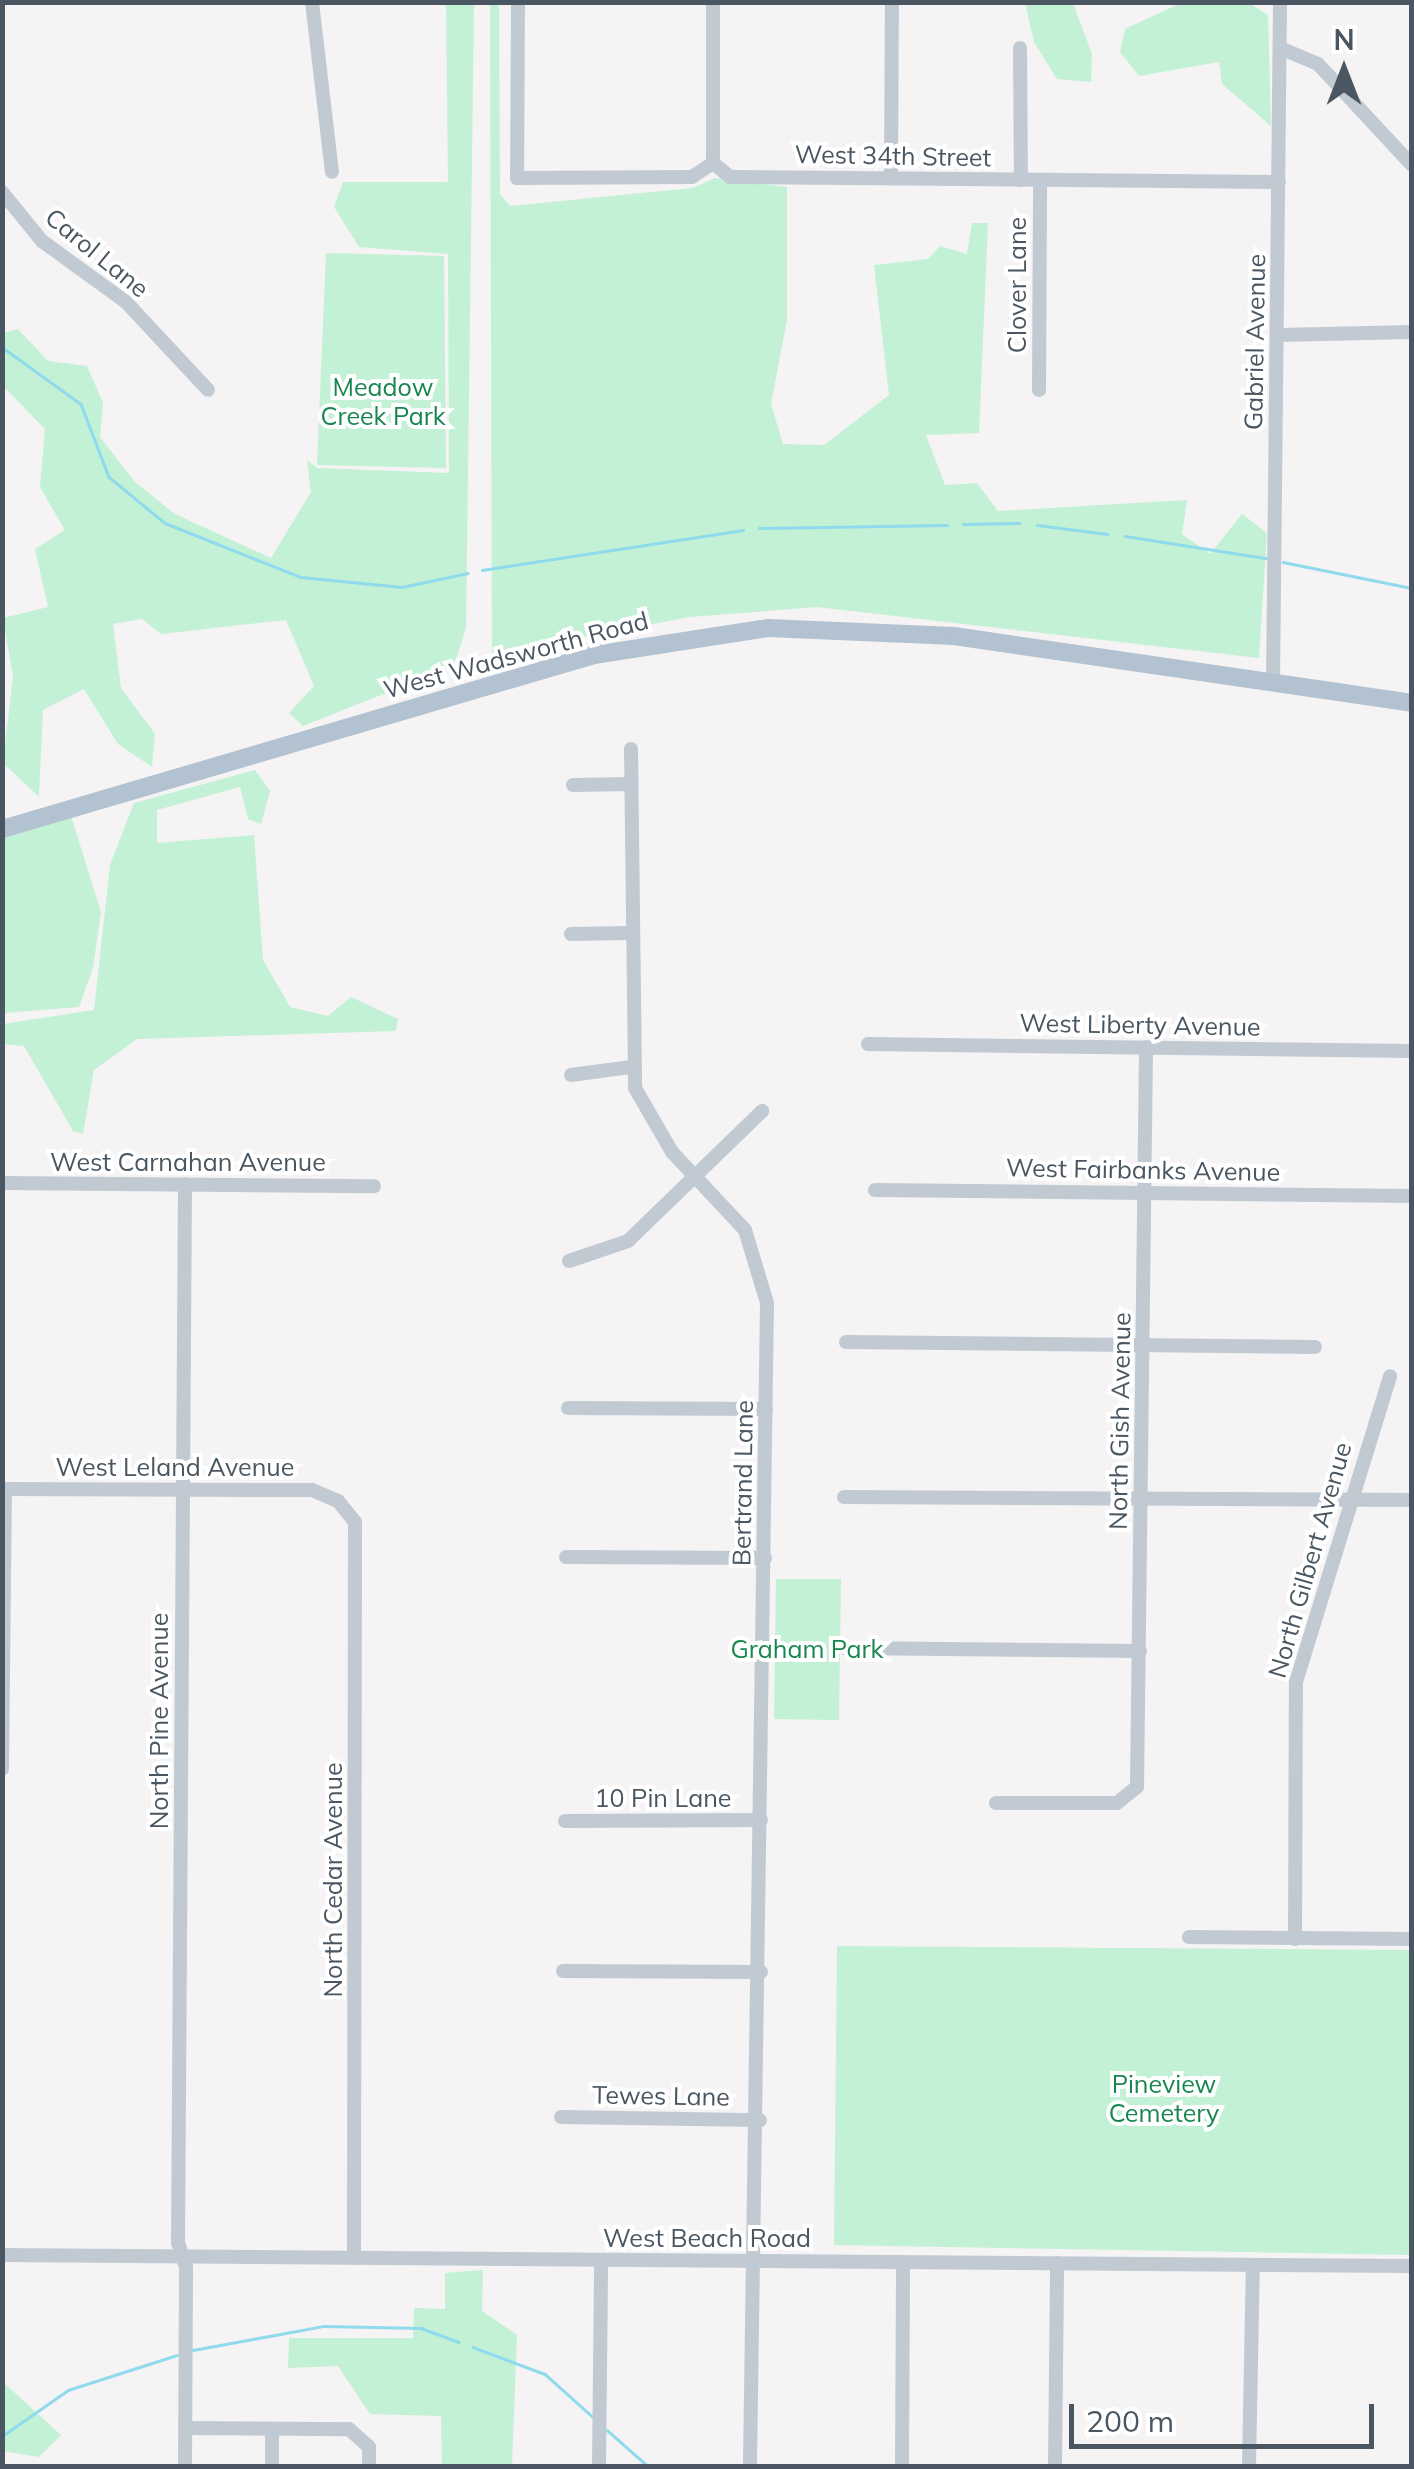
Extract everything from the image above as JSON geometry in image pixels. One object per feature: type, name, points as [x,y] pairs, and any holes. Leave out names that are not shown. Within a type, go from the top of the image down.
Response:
[{"type":"main road","name":"West Wadsworth Road","points":[[2,829],[682,637],[864,626],[1412,703]]},
{"type":"street","points":[[312,2],[332,172]]},
{"type":"street","points":[[518,2],[516,178],[692,177],[713,163],[713,2]]},
{"type":"street","points":[[891,178],[892,2]]},
{"type":"street","name":"Gabriel Avenue","points":[[1273,683],[1280,2]]},
{"type":"street","points":[[1020,48],[1021,180]]},
{"type":"street","points":[[1280,48],[1318,64],[1412,165]]},
{"type":"street","name":"West 34th Street","points":[[713,163],[730,176],[1280,182]]},
{"type":"street","name":"Clover Lane","points":[[1039,390],[1040,181]]},
{"type":"street","name":"Carol Lane","points":[[2,192],[42,241],[126,302],[208,390]]},
{"type":"street","points":[[1278,335],[1412,332]]},
{"type":"street","name":"Bertrand Lane","points":[[630,749],[631,1066],[642,1107],[745,1230],[762,1270],[766,1408],[760,2120],[750,2466]]},
{"type":"street","points":[[572,785],[630,784]]},
{"type":"street","points":[[571,934],[630,933]]},
{"type":"street","name":"West Liberty Avenue","points":[[868,1044],[1412,1051]]},
{"type":"street","name":"North Gish Avenue","points":[[996,1803],[1117,1803],[1133,1794],[1140,1651],[1146,1047]]},
{"type":"street","points":[[571,1076],[631,1066]]},
{"type":"street","points":[[569,1261],[628,1241],[762,1111]]},
{"type":"street","name":"West Carnahan Avenue","points":[[2,1183],[374,1186]]},
{"type":"street","name":"North Pine Avenue","points":[[185,2466],[182,2257],[186,1184]]},
{"type":"street","name":"West Fairbanks Avenue","points":[[875,1190],[1412,1196]]},
{"type":"street","points":[[846,1342],[1315,1346]]},
{"type":"street","name":"North Gilbert Avenue","points":[[1295,1938],[1296,1682],[1348,1499],[1390,1376]]},
{"type":"street","points":[[568,1408],[766,1408]]},
{"type":"street","points":[[2,1769],[4,1489]]},
{"type":"street","name":"West Leland Avenue","points":[[4,1489],[312,1490],[343,1506]]},
{"type":"street","points":[[844,1497],[1412,1500]]},
{"type":"street","name":"North Cedar Avenue","points":[[343,1506],[357,1543],[354,2258]]},
{"type":"street","points":[[566,1557],[765,1558]]},
{"type":"street","points":[[845,1648],[1140,1651]]},
{"type":"street","name":"10 Pin Lane","points":[[565,1821],[761,1820]]},
{"type":"street","points":[[1190,1937],[1412,1939]]},
{"type":"street","points":[[563,1971],[761,1972]]},
{"type":"street","name":"Tewes Lane","points":[[562,2117],[760,2120]]},
{"type":"street","name":"West Beach Road","points":[[2,2256],[1412,2266]]},
{"type":"street","points":[[599,2466],[601,2260]]},
{"type":"street","points":[[902,2466],[903,2262]]},
{"type":"street","points":[[1055,2466],[1056,2263]]},
{"type":"street","points":[[1250,2466],[1253,2265]]},
{"type":"street","points":[[186,2428],[349,2429],[369,2447],[369,2466]]},
{"type":"street","points":[[272,2428],[272,2466]]},
{"type":"green space","points":[[446,3],[474,3],[466,628],[454,666],[303,726],[289,713],[314,686],[286,620],[161,634],[142,619],[113,624],[121,688],[155,734],[152,767],[118,744],[84,689],[43,710],[39,797],[3,763],[13,677],[3,618],[48,607],[35,549],[65,530],[40,487],[45,429],[3,386],[3,333],[18,329],[48,361],[87,366],[103,403],[100,437],[135,482],[175,514],[271,558],[311,492],[307,460],[317,468],[449,473],[448,254],[359,247],[334,207],[343,182],[448,182]]},
{"type":"green space","points":[[490,3],[499,3],[500,194],[510,206],[692,188],[715,178],[787,187],[787,320],[771,404],[783,444],[824,445],[889,395],[874,265],[928,259],[940,246],[967,254],[972,223],[988,223],[979,433],[926,435],[945,485],[977,483],[998,511],[1187,500],[1182,534],[1210,554],[1242,514],[1267,533],[1259,658],[817,607],[690,617],[492,654]]},
{"type":"green space","points":[[1025,3],[1073,3],[1092,54],[1091,82],[1057,79],[1034,42]]},
{"type":"green space","points":[[1181,3],[1249,3],[1268,15],[1271,126],[1222,84],[1219,62],[1139,76],[1120,52],[1125,29]]},
{"type":"green space","name":"Meadow Creek Park","points":[[326,253],[444,256],[446,468],[317,465]]},
{"type":"green space","points":[[255,770],[270,791],[261,824],[248,819],[240,787],[157,810],[157,843],[254,835],[263,960],[290,1007],[328,1016],[351,997],[398,1019],[396,1031],[137,1039],[94,1070],[83,1134],[73,1131],[24,1046],[3,1044],[3,1024],[94,1010],[110,865],[134,803]]},
{"type":"green space","points":[[71,816],[101,912],[93,968],[79,1007],[3,1013],[3,836]]},
{"type":"green space","name":"Graham Park","points":[[776,1579],[841,1579],[839,1720],[774,1719]]},
{"type":"green space","name":"Pineview Cemetery","points":[[837,1946],[1411,1950],[1411,2255],[834,2245]]},
{"type":"green space","points":[[483,2270],[482,2311],[517,2335],[512,2466],[442,2466],[441,2416],[370,2414],[338,2366],[288,2368],[289,2338],[413,2338],[414,2308],[445,2309],[445,2273]]},
{"type":"green space","points":[[3,2382],[61,2435],[39,2457],[3,2451]]},
{"type":"waterway","points":[[2,347],[81,404],[109,477],[165,523],[301,577],[402,587],[468,573]]},
{"type":"waterway","points":[[963,524],[1019,523]]},
{"type":"waterway","points":[[759,528],[947,525]]},
{"type":"waterway","points":[[1037,525],[1107,534]]},
{"type":"waterway","points":[[482,570],[743,530]]},
{"type":"waterway","points":[[1125,536],[1266,558]]},
{"type":"waterway","points":[[1283,562],[1412,588]]},
{"type":"waterway","points":[[193,2350],[324,2326],[421,2328],[459,2342]]},
{"type":"waterway","points":[[473,2347],[545,2374],[592,2416]]},
{"type":"waterway","points":[[2,2436],[68,2390],[177,2355]]},
{"type":"waterway","points":[[607,2430],[648,2466]]}]
